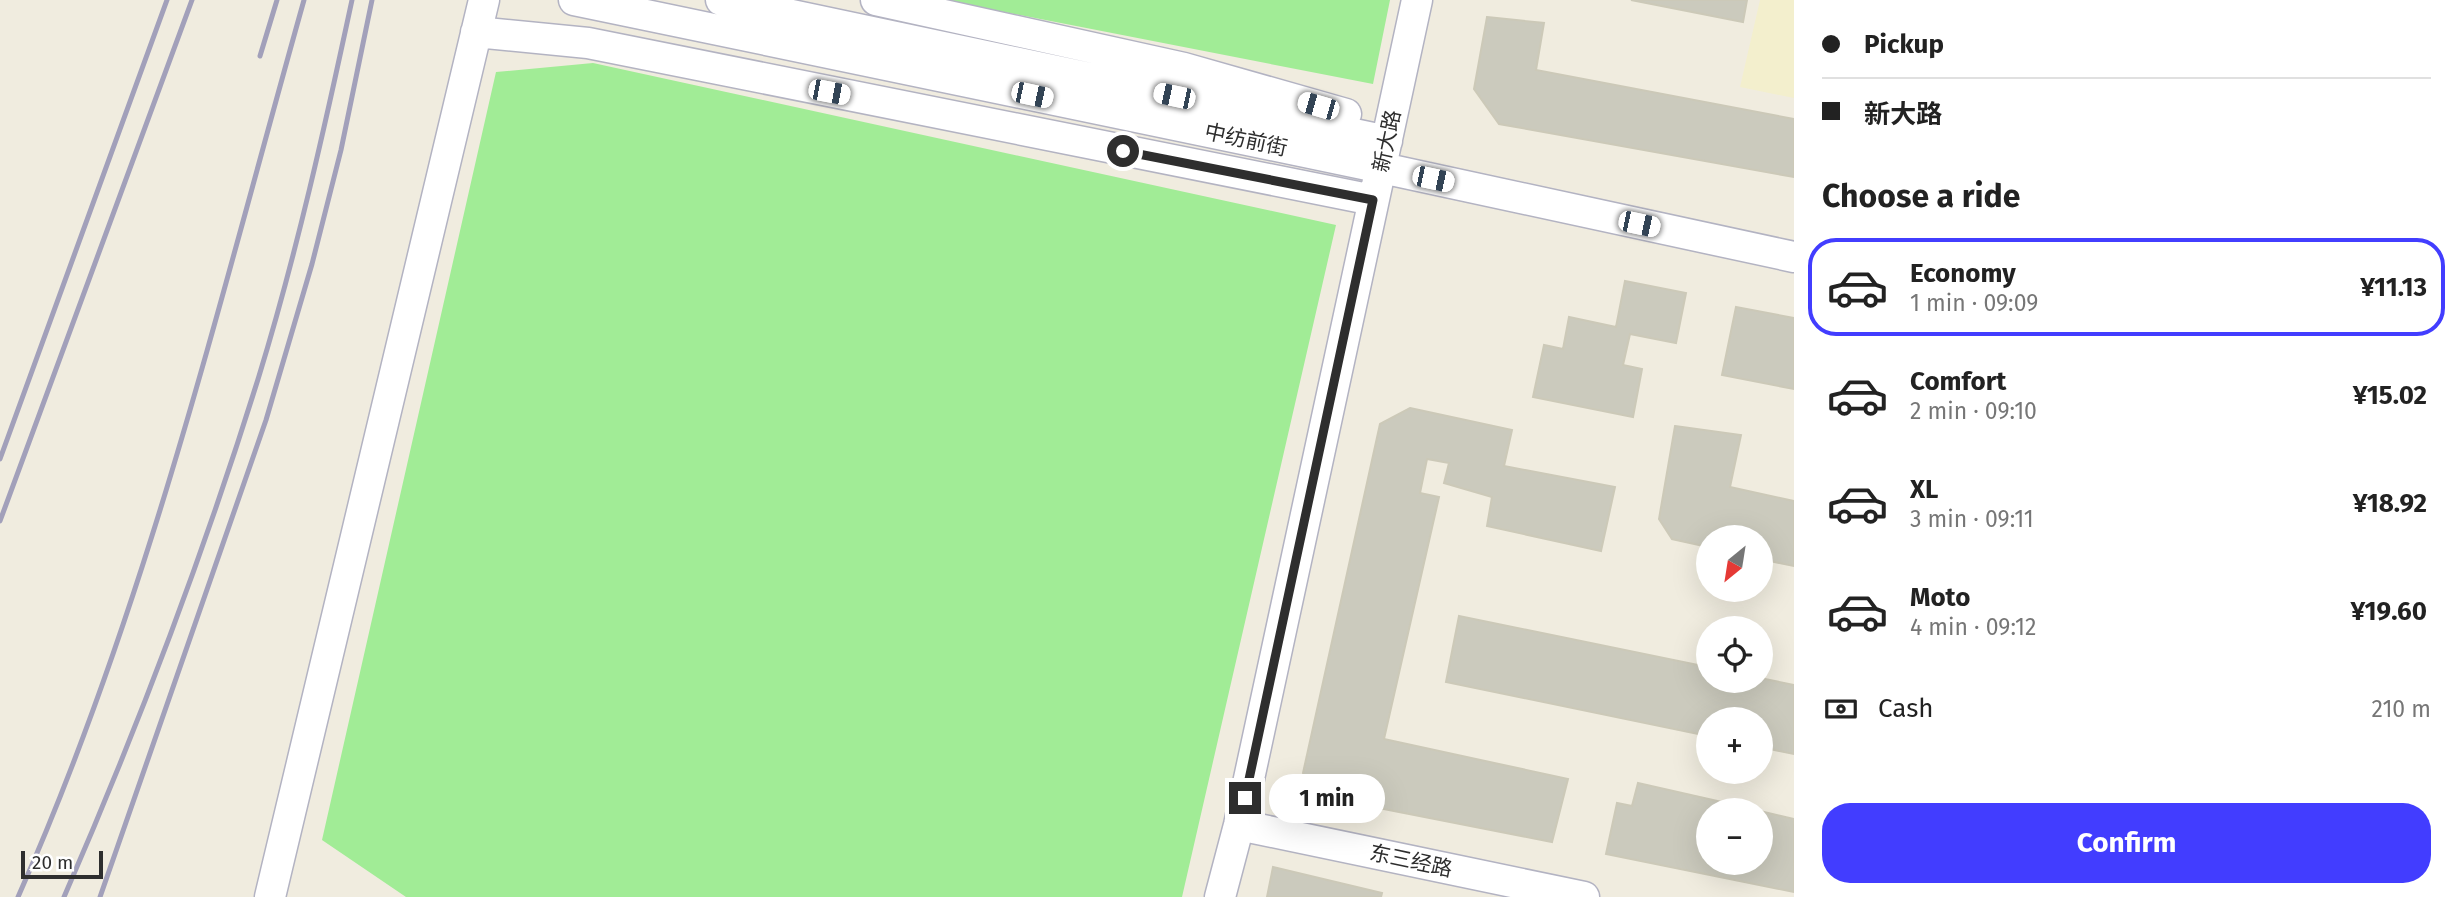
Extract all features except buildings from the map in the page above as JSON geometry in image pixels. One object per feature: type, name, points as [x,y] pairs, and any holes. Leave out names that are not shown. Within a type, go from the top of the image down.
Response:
[{"type":"street","points":[[270,897],[484,0]]},
{"type":"street","name":"中纺前街","points":[[574,0],[1385,154],[1794,257]]},
{"type":"street","points":[[721,0],[1385,154]]},
{"type":"street","points":[[876,0],[1184,68],[1345,113],[1385,154]]},
{"type":"street","name":"新大路","points":[[1220,897],[1239,825],[1417,0]]},
{"type":"street","points":[[476,32],[588,43],[1373,200]]},
{"type":"street","name":"东三经路","points":[[1239,825],[1584,897]]},
{"type":"shaded area","points":[[1760,0],[1794,0],[1794,98],[1740,87]]},
{"type":"green space","points":[[943,0],[1390,0],[1373,84]]},
{"type":"green space","points":[[593,63],[1336,225],[1182,897],[406,897],[322,840],[496,72]]},
{"type":"railway","points":[[0,459],[167,0]]},
{"type":"railway","points":[[0,521],[192,0]]},
{"type":"railway","points":[[260,56],[277,0]]},
{"type":"railway","points":[[18,897],[64,788],[105,678],[142,566],[210,341],[304,0]]},
{"type":"railway","points":[[64,897],[169,639],[238,442],[298,236],[352,0]]},
{"type":"railway","points":[[100,897],[266,420],[312,264],[341,150],[372,0]]},
{"type":"route","points":[[1123,151],[1373,200],[1245,798]]}]
